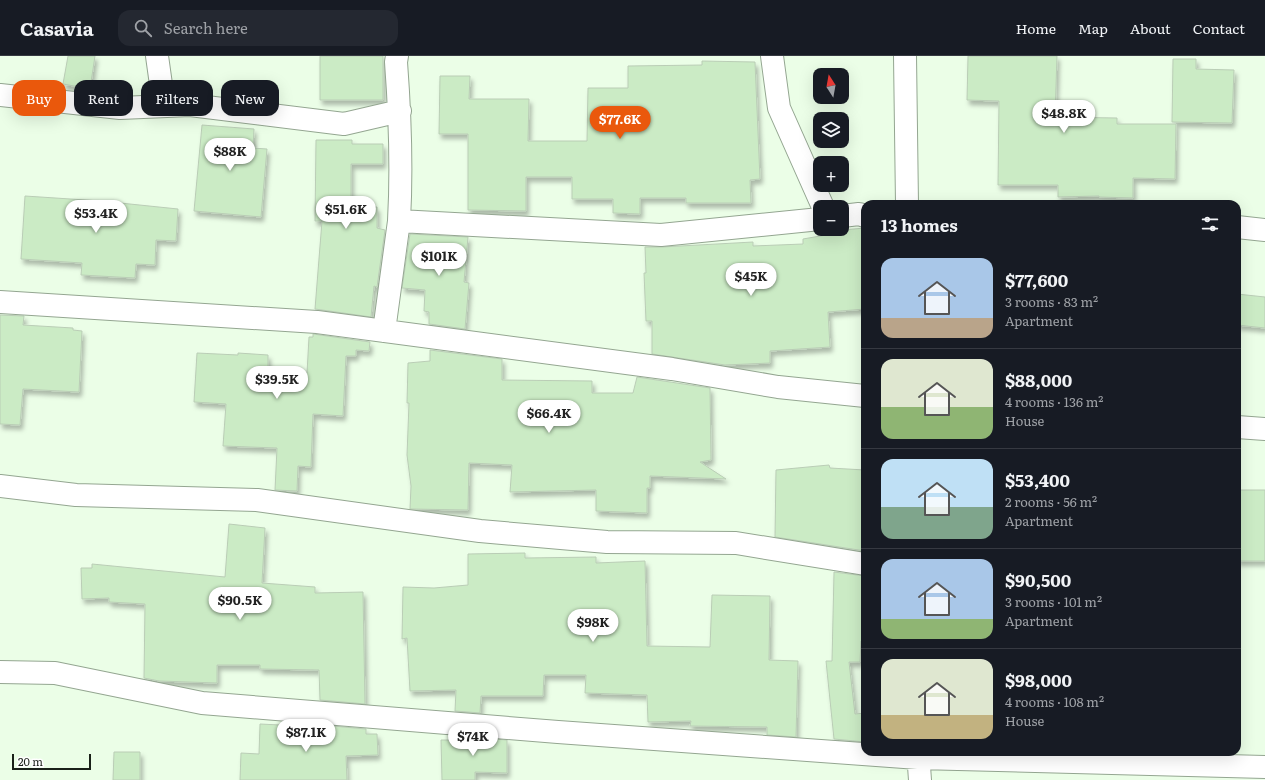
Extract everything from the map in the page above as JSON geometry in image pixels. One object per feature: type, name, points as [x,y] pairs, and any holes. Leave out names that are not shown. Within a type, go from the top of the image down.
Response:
[{"type":"street","points":[[157,56],[160,80]]},
{"type":"street","points":[[384,331],[399,221],[402,176],[400,111],[396,62],[397,56]]},
{"type":"street","points":[[772,56],[779,108],[820,200]]},
{"type":"street","points":[[905,56],[907,200]]},
{"type":"street","points":[[0,95],[120,108],[141,107]]},
{"type":"street","points":[[213,108],[344,124],[400,111]]},
{"type":"street","points":[[849,215],[861,215]]},
{"type":"street","points":[[399,221],[662,235],[813,219]]},
{"type":"street","points":[[1241,228],[1265,230]]},
{"type":"street","points":[[0,302],[317,322],[672,369],[778,387],[861,396]]},
{"type":"street","points":[[1241,427],[1265,429]]},
{"type":"street","points":[[0,486],[76,495],[257,500],[480,531],[607,542],[736,543],[861,563]]},
{"type":"street","points":[[0,672],[55,673],[202,703],[550,731],[861,751]]},
{"type":"street","points":[[918,756],[920,780]]},
{"type":"street","points":[[950,756],[1265,766]]},
{"type":"building","points":[[68,56],[95,56],[91,80],[74,80],[74,86],[66,85],[66,80],[64,80]]},
{"type":"building","points":[[320,56],[383,56],[383,100],[320,100]]},
{"type":"building","points":[[968,56],[1057,56],[1055,117],[1117,118],[1117,124],[1176,124],[1175,179],[1133,178],[1133,198],[1099,196],[1058,197],[1058,185],[998,185],[999,101],[967,100]]},
{"type":"building","points":[[1173,59],[1196,59],[1196,69],[1234,70],[1232,123],[1172,122]]},
{"type":"building","points":[[702,61],[755,62],[760,179],[750,180],[751,203],[686,203],[686,198],[640,198],[640,214],[613,213],[613,199],[572,199],[572,177],[526,177],[526,211],[468,210],[468,134],[439,134],[440,76],[470,76],[469,99],[529,99],[528,141],[587,141],[588,88],[628,88],[628,66],[702,65]]},
{"type":"building","points":[[202,125],[254,129],[253,148],[267,149],[261,217],[194,211]]},
{"type":"building","points":[[316,140],[352,140],[352,144],[383,144],[383,164],[351,164],[351,207],[377,207],[377,228],[385,230],[377,287],[374,286],[371,317],[315,309],[322,221],[315,221]]},
{"type":"building","points":[[25,196],[101,201],[178,209],[176,241],[156,240],[155,265],[136,264],[135,278],[81,275],[82,263],[21,259]]},
{"type":"building","points":[[861,228],[861,309],[828,312],[830,347],[770,351],[770,363],[725,365],[652,354],[652,321],[646,321],[644,273],[646,273],[645,247],[753,242],[753,246],[803,244],[803,239],[820,236],[849,236],[849,229]]},
{"type":"building","points":[[410,234],[468,237],[464,282],[469,283],[465,329],[429,324],[429,312],[424,311],[425,290],[402,288]]},
{"type":"building","points":[[1241,294],[1265,297],[1265,328],[1241,325]]},
{"type":"building","points":[[0,315],[24,316],[23,325],[73,328],[73,330],[82,331],[79,392],[23,389],[20,425],[0,424]]},
{"type":"building","points":[[313,334],[370,342],[369,351],[356,350],[356,356],[346,356],[343,416],[313,414],[311,467],[298,466],[297,491],[275,490],[277,448],[223,446],[226,404],[194,402],[197,353],[268,355],[268,371],[307,373],[309,337],[313,337]]},
{"type":"building","points":[[430,350],[502,359],[502,380],[592,381],[592,393],[633,393],[637,377],[710,388],[711,460],[700,462],[726,479],[650,476],[650,488],[647,488],[647,513],[596,511],[596,490],[510,492],[512,465],[469,463],[468,510],[410,509],[411,486],[407,455],[409,403],[407,403],[408,363],[430,361]]},
{"type":"building","points":[[829,465],[830,468],[861,470],[861,550],[775,537],[776,470]]},
{"type":"building","points":[[1241,490],[1265,490],[1265,561],[1241,561]]},
{"type":"building","points":[[229,524],[265,528],[262,583],[315,587],[315,593],[363,592],[365,704],[320,700],[319,670],[260,669],[260,665],[217,665],[217,683],[159,681],[144,678],[145,604],[109,602],[109,598],[82,599],[81,568],[92,568],[92,564],[225,577]]},
{"type":"building","points":[[525,553],[525,558],[596,557],[596,563],[645,561],[647,646],[710,647],[712,595],[770,596],[769,660],[798,661],[796,737],[767,735],[767,727],[690,726],[691,721],[648,722],[647,695],[585,693],[586,675],[544,675],[543,696],[481,696],[480,713],[455,711],[456,690],[410,691],[407,638],[402,639],[403,587],[434,588],[468,585],[468,554]]},
{"type":"building","points":[[834,572],[861,575],[860,662],[849,662],[855,714],[861,713],[861,742],[834,739],[826,661],[832,661]]},
{"type":"building","points":[[260,724],[321,727],[321,725],[366,729],[366,734],[377,734],[378,755],[346,756],[347,780],[240,780],[241,753],[259,754]]},
{"type":"building","points":[[455,736],[507,740],[507,773],[475,772],[475,780],[442,780],[441,740],[455,740]]},
{"type":"building","points":[[114,752],[140,752],[140,780],[113,780]]}]
